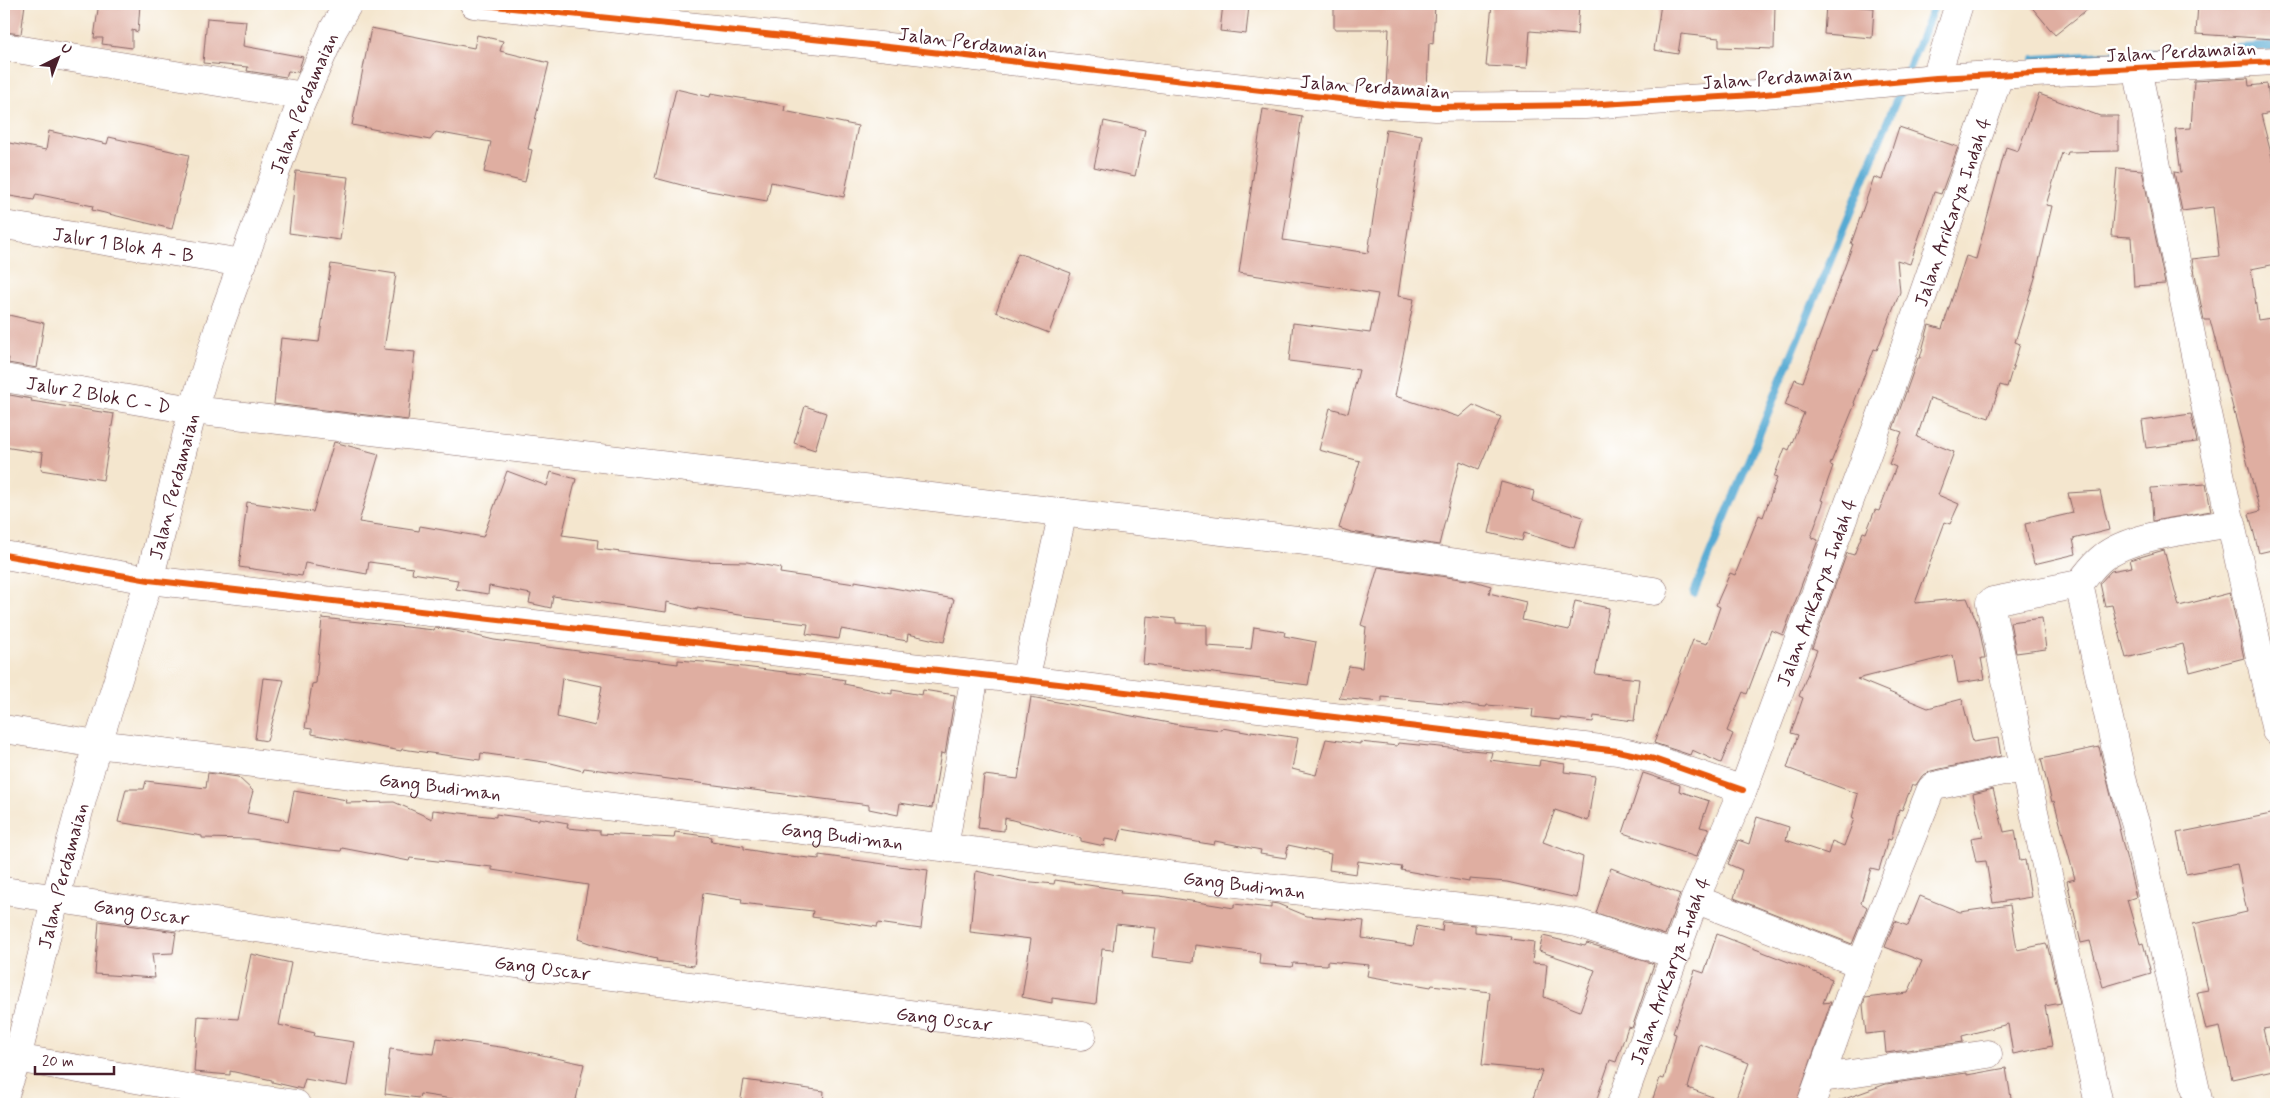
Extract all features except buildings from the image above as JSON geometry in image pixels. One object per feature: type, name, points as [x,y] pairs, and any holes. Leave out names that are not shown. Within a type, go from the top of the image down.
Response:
[{"type":"street","name":"Jalan Perdamaian","points":[[4,1097],[10,1058],[97,744],[150,580],[193,410],[219,327],[304,96],[332,30],[348,4]]},
{"type":"street","name":"Jalan Perdamaian","points":[[474,4],[871,46],[1382,104],[1436,107],[1585,105],[1754,95],[1895,83],[1937,71],[1999,76],[2276,61]]},
{"type":"street","points":[[1937,71],[1959,4]]},
{"type":"street","points":[[4,47],[304,96]]},
{"type":"street","points":[[2137,68],[2206,409],[2276,731]]},
{"type":"street","name":"Jalan AriKarya Indah 4","points":[[1621,1104],[1695,900],[1742,790],[1881,416],[1999,76]]},
{"type":"street","name":"Jalur 1 Blok A - B","points":[[4,225],[244,263]]},
{"type":"street","name":"Jalur 2 Blok C - D","points":[[4,378],[193,410],[1297,540],[1654,591]]},
{"type":"street","points":[[1025,680],[1063,512]]},
{"type":"street","points":[[2100,1104],[2025,771],[1990,603],[2080,584],[2100,559],[2115,549],[2143,539],[2232,523]]},
{"type":"street","points":[[4,555],[150,580],[1025,680],[1618,751],[1654,759],[1742,790]]},
{"type":"street","points":[[2080,584],[2124,786],[2138,829],[2199,1104]]},
{"type":"street","points":[[944,847],[975,675]]},
{"type":"street","name":"Gang Budiman","points":[[4,729],[97,744],[1274,888],[1528,915],[1578,923],[1676,955]]},
{"type":"street","points":[[1811,1104],[1822,1078],[1860,964],[1931,789],[1935,786],[2003,771],[2025,771]]},
{"type":"street","name":"Gang Oscar","points":[[4,891],[392,948],[1082,1036]]},
{"type":"street","points":[[1695,900],[1860,964]]},
{"type":"street","points":[[1822,1078],[1988,1054]]},
{"type":"street","points":[[10,1058],[206,1092],[296,1104]]},
{"type":"waterway","points":[[1906,75],[1935,4]]},
{"type":"waterway","points":[[2034,59],[2276,46]]},
{"type":"waterway","points":[[1694,593],[1902,86]]},
{"type":"cycle path","points":[[474,4],[871,45],[1383,104],[1436,107],[1585,105],[1754,95],[1936,78],[2276,61]]},
{"type":"cycle path","points":[[4,555],[149,580],[1025,680],[1618,751],[1654,759],[1743,790]]}]
